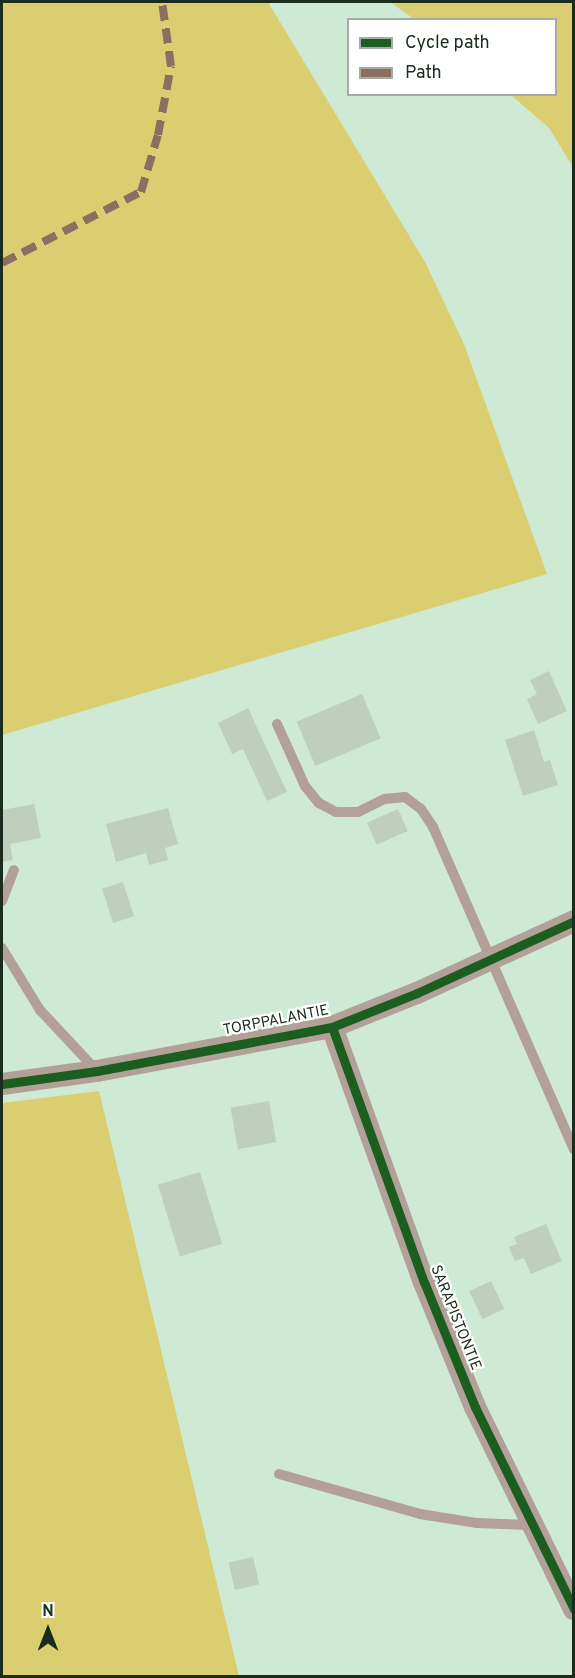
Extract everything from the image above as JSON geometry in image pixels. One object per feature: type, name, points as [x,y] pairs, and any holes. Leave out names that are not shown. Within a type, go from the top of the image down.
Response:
[{"type":"street","name":"TORPPALANTIE","points":[[2,1084],[97,1071],[332,1027],[492,960],[573,921]]},
{"type":"street","name":"SARAPISTONTIE","points":[[332,1027],[424,1282],[475,1407],[573,1609]]},
{"type":"lane","points":[[277,724],[304,786],[319,803],[336,812],[358,812],[384,799],[405,798],[421,809],[492,960],[573,1149]]},
{"type":"lane","points":[[2,901],[14,870]]},
{"type":"lane","points":[[2,948],[40,1010],[97,1071]]},
{"type":"lane","points":[[279,1474],[420,1514],[477,1523],[531,1525]]},
{"type":"shaded area","points":[[2,2],[268,2],[425,262],[464,344],[547,574],[2,735]]},
{"type":"shaded area","points":[[390,2],[573,2],[573,167],[549,128],[512,96],[557,96],[557,18],[413,18]]},
{"type":"shaded area","points":[[99,1091],[239,1676],[2,1676],[2,1103]]},
{"type":"building","points":[[549,671],[567,711],[538,724],[527,699],[537,694],[530,680]]},
{"type":"building","points":[[362,694],[381,738],[315,766],[297,722]]},
{"type":"building","points":[[248,708],[287,792],[267,801],[243,749],[232,754],[218,723]]},
{"type":"building","points":[[534,730],[544,762],[550,760],[558,785],[523,796],[505,740]]},
{"type":"building","points":[[34,804],[41,838],[10,844],[13,860],[2,862],[2,810]]},
{"type":"building","points":[[168,808],[178,844],[165,848],[168,860],[149,865],[146,853],[116,862],[106,824]]},
{"type":"building","points":[[398,809],[408,831],[377,845],[367,823]]},
{"type":"building","points":[[123,882],[134,916],[113,923],[102,889]]},
{"type":"building","points":[[269,1101],[276,1142],[238,1149],[231,1108]]},
{"type":"building","points":[[200,1172],[222,1244],[180,1257],[158,1185]]},
{"type":"building","points":[[546,1224],[562,1261],[531,1274],[524,1258],[515,1261],[509,1247],[517,1244],[514,1237]]},
{"type":"building","points":[[491,1281],[504,1309],[482,1319],[469,1291]]},
{"type":"building","points":[[253,1557],[259,1584],[235,1590],[229,1563]]},
{"type":"marked path","points":[[2,263],[141,192],[158,135],[171,66],[162,2]]},
{"type":"cycle path","points":[[2,1084],[97,1071],[332,1027],[417,993],[574,921]]},
{"type":"cycle path","points":[[332,1027],[424,1282],[475,1407],[574,1609]]}]
